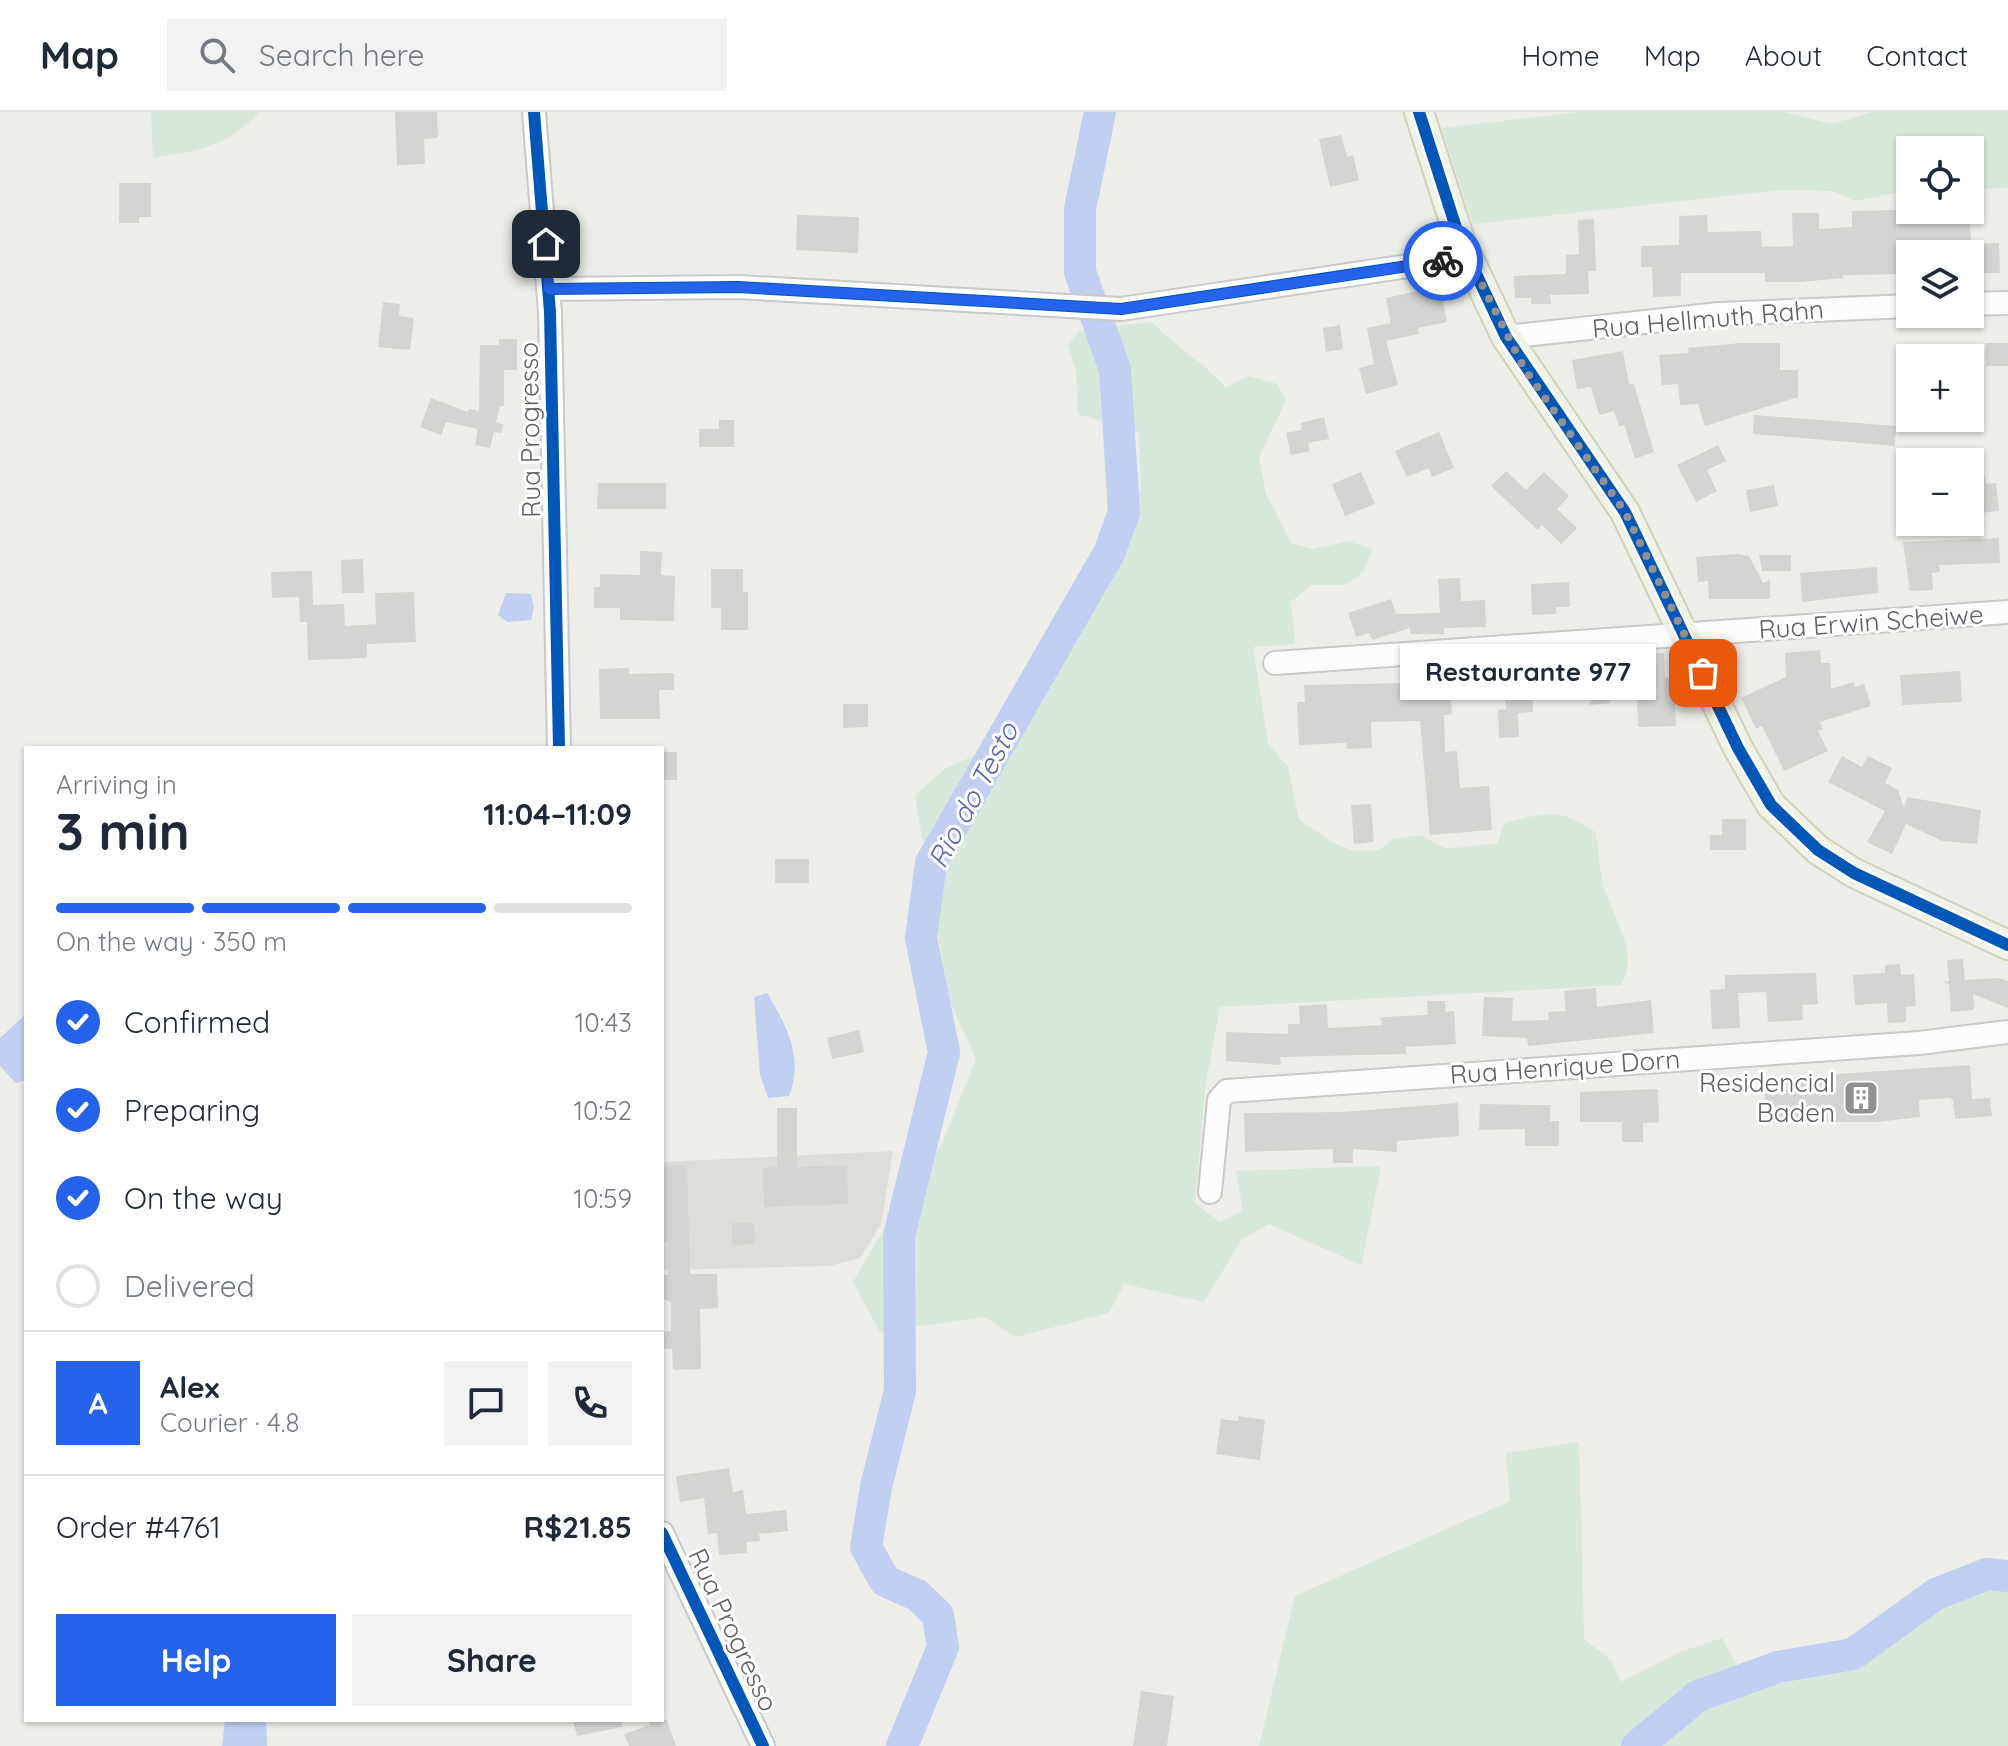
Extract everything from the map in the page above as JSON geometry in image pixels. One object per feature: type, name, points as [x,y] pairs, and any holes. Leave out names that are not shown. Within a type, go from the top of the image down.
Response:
[{"type":"main road","points":[[1419,112],[1468,257],[1506,337],[1625,512],[1759,788],[1783,820],[1818,850],[1854,873],[2008,945]]},
{"type":"street","name":"Rua Progresso","points":[[534,112],[549,289],[559,746]]},
{"type":"street","points":[[549,289],[738,287],[1121,309],[1468,257]]},
{"type":"street","points":[[1984,304],[2008,303]]},
{"type":"street","name":"Rua Hellmuth Rahn","points":[[1506,337],[1719,314],[1896,307]]},
{"type":"street","name":"Rua Erwin Scheiwe","points":[[1275,663],[2008,612]]},
{"type":"street","name":"Rua Henrique Dorn","points":[[1210,1192],[1219,1100],[1227,1091],[1919,1043],[2008,1032]]},
{"type":"street","name":"Rua Progresso","points":[[664,1537],[763,1746]]},
{"type":"shaded area","points":[[893,1151],[881,1224],[860,1258],[829,1266],[664,1270],[664,1162]]},
{"type":"green space","points":[[151,112],[259,112],[235,133],[211,146],[153,158]]},
{"type":"green space","points":[[1580,112],[1784,112],[1832,124],[1872,112],[2008,112],[2008,188],[1984,189],[1984,136],[1896,136],[1896,193],[1855,201],[1832,191],[1781,190],[1473,224],[1442,128]]},
{"type":"green space","points":[[1152,322],[1226,388],[1248,376],[1277,384],[1286,400],[1259,457],[1266,494],[1291,543],[1313,549],[1348,541],[1372,549],[1364,571],[1346,585],[1312,585],[1291,602],[1295,644],[1253,647],[1268,744],[1288,767],[1299,820],[1334,843],[1354,851],[1379,850],[1393,839],[1420,835],[1447,849],[1498,843],[1504,823],[1542,815],[1561,815],[1583,824],[1596,833],[1603,884],[1626,947],[1626,972],[1621,985],[1220,1007],[1205,1087],[1195,1203],[1220,1222],[1243,1211],[1236,1171],[1381,1166],[1361,1265],[1269,1224],[1242,1239],[1204,1302],[1124,1284],[1109,1313],[1015,1337],[985,1317],[880,1332],[853,1282],[942,1144],[976,1059],[949,999],[915,795],[946,768],[1018,737],[1122,556],[1141,489],[1139,433],[1078,414],[1076,371],[1068,345],[1079,331]]},
{"type":"green space","points":[[1579,1442],[1584,1639],[1611,1660],[1621,1682],[1683,1651],[1722,1638],[1750,1690],[1818,1675],[1844,1668],[1875,1654],[1928,1615],[1966,1594],[1986,1589],[2008,1590],[2008,1746],[1259,1746],[1295,1596],[1510,1501],[1506,1453]]},
{"type":"water","points":[[506,593],[531,594],[534,607],[531,620],[507,622],[498,615]]},
{"type":"water","points":[[767,993],[787,1030],[794,1055],[795,1069],[789,1096],[768,1098],[760,1075],[754,997]]},
{"type":"water","points":[[24,1016],[24,1081],[16,1083],[0,1066],[0,1038]]},
{"type":"water","points":[[225,1722],[266,1722],[267,1746],[222,1746]]},
{"type":"building","points":[[395,112],[437,112],[438,138],[424,139],[425,164],[397,165]]},
{"type":"building","points":[[1341,135],[1347,157],[1353,155],[1359,180],[1330,187],[1319,139]]},
{"type":"building","points":[[119,183],[151,183],[151,217],[139,217],[139,223],[119,223]]},
{"type":"building","points":[[1896,210],[1896,224],[1970,224],[1971,240],[1896,240],[1896,274],[1765,282],[1765,273],[1681,273],[1681,296],[1653,297],[1652,267],[1641,267],[1641,246],[1679,245],[1679,216],[1707,215],[1708,232],[1761,231],[1762,247],[1793,246],[1792,213],[1819,213],[1819,229],[1852,227],[1852,211]]},
{"type":"building","points":[[797,215],[859,217],[858,253],[796,250]]},
{"type":"building","points":[[1594,219],[1596,271],[1588,271],[1589,294],[1550,295],[1551,304],[1531,304],[1531,298],[1515,298],[1514,276],[1566,274],[1566,255],[1579,254],[1578,220]]},
{"type":"building","points":[[1999,243],[2000,273],[1984,273],[1984,244]]},
{"type":"building","points":[[1440,286],[1447,322],[1418,328],[1419,334],[1386,341],[1398,385],[1366,394],[1359,368],[1374,364],[1367,328],[1391,323],[1386,298]]},
{"type":"building","points":[[383,302],[400,304],[399,316],[414,318],[410,350],[378,347]]},
{"type":"building","points":[[1340,325],[1343,349],[1326,352],[1323,328]]},
{"type":"building","points":[[499,339],[517,339],[517,370],[504,370],[504,406],[500,406],[496,422],[503,425],[501,433],[494,432],[490,448],[475,445],[478,429],[446,422],[441,435],[420,427],[431,398],[468,412],[469,409],[479,411],[480,345],[499,345]]},
{"type":"building","points":[[1780,343],[1780,370],[1798,370],[1798,397],[1705,426],[1698,404],[1680,405],[1678,384],[1662,385],[1659,355],[1689,353],[1688,348]]},
{"type":"building","points":[[1986,343],[2008,343],[2008,366],[1986,366]]},
{"type":"building","points":[[1623,351],[1629,384],[1634,384],[1654,452],[1635,459],[1624,425],[1619,427],[1614,411],[1599,415],[1591,387],[1577,389],[1572,360]]},
{"type":"building","points":[[1754,415],[1896,426],[1895,446],[1753,434]]},
{"type":"building","points":[[1324,417],[1329,439],[1308,443],[1310,451],[1291,455],[1286,433],[1302,430],[1301,423]]},
{"type":"building","points":[[719,420],[734,420],[734,447],[699,447],[699,429],[719,429]]},
{"type":"building","points":[[1439,432],[1454,468],[1432,477],[1429,468],[1407,477],[1395,451]]},
{"type":"building","points":[[1718,445],[1726,461],[1707,470],[1717,491],[1696,502],[1677,465]]},
{"type":"building","points":[[1506,471],[1526,490],[1544,472],[1569,496],[1557,509],[1577,528],[1561,544],[1542,525],[1538,530],[1491,486]]},
{"type":"building","points":[[1361,472],[1375,504],[1345,516],[1332,484]]},
{"type":"building","points":[[1984,475],[1986,484],[1996,483],[1999,511],[1984,513]]},
{"type":"building","points":[[598,483],[666,483],[666,509],[597,509]]},
{"type":"building","points":[[1774,485],[1778,506],[1750,512],[1746,490]]},
{"type":"building","points":[[1999,538],[2000,563],[1939,565],[1940,572],[1932,573],[1933,590],[1910,591],[1903,542]]},
{"type":"building","points":[[640,551],[662,552],[661,575],[675,576],[674,621],[620,620],[620,608],[594,608],[594,587],[600,587],[600,574],[640,575]]},
{"type":"building","points":[[1759,555],[1791,555],[1791,571],[1762,571]]},
{"type":"building","points":[[1749,556],[1763,583],[1770,580],[1770,599],[1709,599],[1708,581],[1698,582],[1696,557]]},
{"type":"building","points":[[363,559],[364,593],[342,593],[341,560]]},
{"type":"building","points":[[1877,567],[1878,593],[1802,602],[1800,573]]},
{"type":"building","points":[[711,569],[743,569],[743,592],[748,592],[748,630],[721,630],[721,608],[711,608]]},
{"type":"building","points":[[312,571],[313,605],[344,604],[345,626],[376,624],[375,593],[414,592],[416,642],[367,644],[367,658],[308,660],[307,622],[300,622],[299,597],[272,598],[271,572]]},
{"type":"building","points":[[1460,578],[1461,601],[1485,600],[1486,627],[1444,628],[1444,634],[1410,634],[1410,628],[1372,640],[1369,633],[1356,637],[1348,613],[1391,599],[1396,614],[1440,613],[1438,579]]},
{"type":"building","points":[[1569,582],[1570,607],[1556,607],[1556,614],[1532,615],[1531,584]]},
{"type":"building","points":[[1820,650],[1821,663],[1830,663],[1831,689],[1853,682],[1855,687],[1864,684],[1871,706],[1820,722],[1823,729],[1818,731],[1828,751],[1784,771],[1762,726],[1756,729],[1741,698],[1786,677],[1785,653]]},
{"type":"building","points":[[1664,653],[1665,678],[1674,677],[1676,726],[1638,727],[1636,655]]},
{"type":"building","points":[[629,668],[629,674],[674,673],[674,690],[659,690],[660,719],[600,719],[599,669]]},
{"type":"building","points":[[1442,671],[1443,698],[1451,697],[1452,714],[1444,715],[1445,752],[1457,751],[1460,788],[1489,786],[1492,830],[1430,835],[1420,721],[1371,722],[1372,748],[1347,749],[1346,743],[1299,745],[1297,702],[1305,702],[1304,685],[1410,683],[1410,672]]},
{"type":"building","points":[[1960,671],[1962,702],[1902,705],[1900,675]]},
{"type":"building","points":[[1608,672],[1610,703],[1590,705],[1588,673]]},
{"type":"building","points":[[1532,673],[1533,712],[1518,713],[1519,737],[1499,738],[1498,710],[1506,709],[1504,680],[1515,680],[1515,674]]},
{"type":"building","points":[[843,704],[868,704],[868,727],[843,728]]},
{"type":"building","points":[[664,752],[677,752],[677,780],[664,780]]},
{"type":"building","points":[[1842,756],[1862,767],[1868,756],[1892,768],[1885,783],[1898,790],[1904,809],[1907,797],[1981,810],[1977,844],[1942,841],[1906,824],[1892,854],[1867,842],[1885,811],[1828,782]]},
{"type":"building","points":[[1371,804],[1374,842],[1354,844],[1351,805]]},
{"type":"building","points":[[1722,819],[1746,819],[1746,850],[1710,850],[1710,835],[1722,835]]},
{"type":"building","points":[[775,859],[809,859],[809,883],[775,883]]},
{"type":"building","points":[[1963,959],[1965,980],[1999,978],[2008,981],[2008,1008],[1973,994],[1974,1010],[1951,1012],[1949,984],[1944,982],[1949,981],[1947,960]]},
{"type":"building","points":[[1900,964],[1901,975],[1914,974],[1916,1006],[1906,1007],[1906,1022],[1888,1023],[1887,1003],[1855,1005],[1853,975],[1885,973],[1885,965]]},
{"type":"building","points":[[1816,973],[1818,1004],[1802,1005],[1803,1020],[1768,1022],[1766,992],[1738,993],[1740,1028],[1712,1029],[1710,990],[1725,989],[1725,975]]},
{"type":"building","points":[[1596,988],[1597,1007],[1651,1000],[1654,1033],[1528,1046],[1527,1038],[1482,1036],[1484,997],[1513,998],[1512,1021],[1549,1020],[1548,1012],[1566,1011],[1564,991]]},
{"type":"building","points":[[1427,1001],[1445,1001],[1446,1012],[1454,1011],[1456,1044],[1406,1047],[1406,1054],[1280,1057],[1281,1065],[1226,1061],[1226,1032],[1288,1034],[1288,1024],[1300,1024],[1299,1006],[1327,1004],[1328,1028],[1382,1025],[1381,1017],[1428,1015]]},
{"type":"building","points":[[859,1030],[864,1052],[832,1059],[827,1038]]},
{"type":"building","points":[[1970,1065],[1972,1099],[1990,1098],[1992,1116],[1955,1119],[1953,1100],[1949,1098],[1919,1100],[1920,1117],[1877,1122],[1773,1122],[1772,1111],[1766,1111],[1764,1079]]},
{"type":"building","points":[[1658,1089],[1659,1122],[1643,1123],[1643,1142],[1622,1142],[1622,1122],[1580,1122],[1580,1092]]},
{"type":"building","points":[[1458,1103],[1459,1136],[1397,1141],[1397,1152],[1353,1149],[1353,1163],[1333,1163],[1333,1149],[1245,1152],[1244,1113],[1342,1112]]},
{"type":"building","points":[[1480,1104],[1550,1105],[1550,1121],[1559,1121],[1559,1146],[1525,1146],[1525,1129],[1479,1130]]},
{"type":"building","points":[[777,1108],[797,1108],[797,1167],[847,1165],[848,1204],[764,1207],[763,1168],[777,1167]]},
{"type":"building","points":[[687,1165],[690,1274],[717,1274],[718,1308],[700,1309],[701,1369],[673,1370],[672,1349],[664,1349],[664,1332],[671,1331],[671,1302],[664,1300],[668,1242],[664,1242],[664,1166]]},
{"type":"building","points":[[732,1223],[754,1223],[755,1244],[732,1245]]},
{"type":"building","points":[[1239,1416],[1265,1420],[1260,1460],[1216,1454],[1221,1419],[1238,1421]]},
{"type":"building","points":[[729,1468],[733,1492],[743,1490],[746,1514],[786,1510],[788,1531],[759,1534],[760,1541],[746,1542],[747,1553],[719,1555],[717,1533],[708,1534],[704,1498],[680,1502],[676,1476]]},
{"type":"building","points":[[1141,1691],[1174,1696],[1167,1746],[1133,1746]]},
{"type":"building","points":[[667,1720],[676,1746],[629,1746],[624,1734],[650,1725],[649,1722]]},
{"type":"building","points":[[574,1722],[622,1722],[622,1727],[577,1736]]},
{"type":"waterway","name":"Rio do Testo","points":[[902,1746],[943,1647],[938,1615],[917,1595],[885,1581],[866,1547],[876,1487],[900,1391],[899,1236],[944,1052],[921,938],[931,863],[1109,553],[1124,512],[1115,369],[1080,272],[1080,209],[1100,112]]},
{"type":"waterway","name":"Rio do Testo","points":[[1637,1746],[1698,1696],[1778,1667],[1853,1654],[1936,1594],[1987,1574],[2008,1576]]},
{"type":"cycle path","points":[[534,112],[550,312],[559,746]]},
{"type":"cycle path","points":[[1419,112],[1460,240],[1506,337],[1625,512],[1738,748],[1771,805],[1818,850],[1854,873],[2008,945]]},
{"type":"cycle path","points":[[549,289],[738,287],[1121,309],[1468,257]]},
{"type":"cycle path","points":[[664,1537],[763,1746]]},
{"type":"way so far","points":[[1443,261],[1468,257],[1524,368],[1625,512],[1703,673]]},
{"type":"place","name":"Restaurante 977","points":[[1703,673]]},
{"type":"place","name":"Residencial Baden","points":[[1861,1098]]},
{"type":"route","points":[[546,244],[549,289],[738,287],[1121,309],[1443,261]]}]
